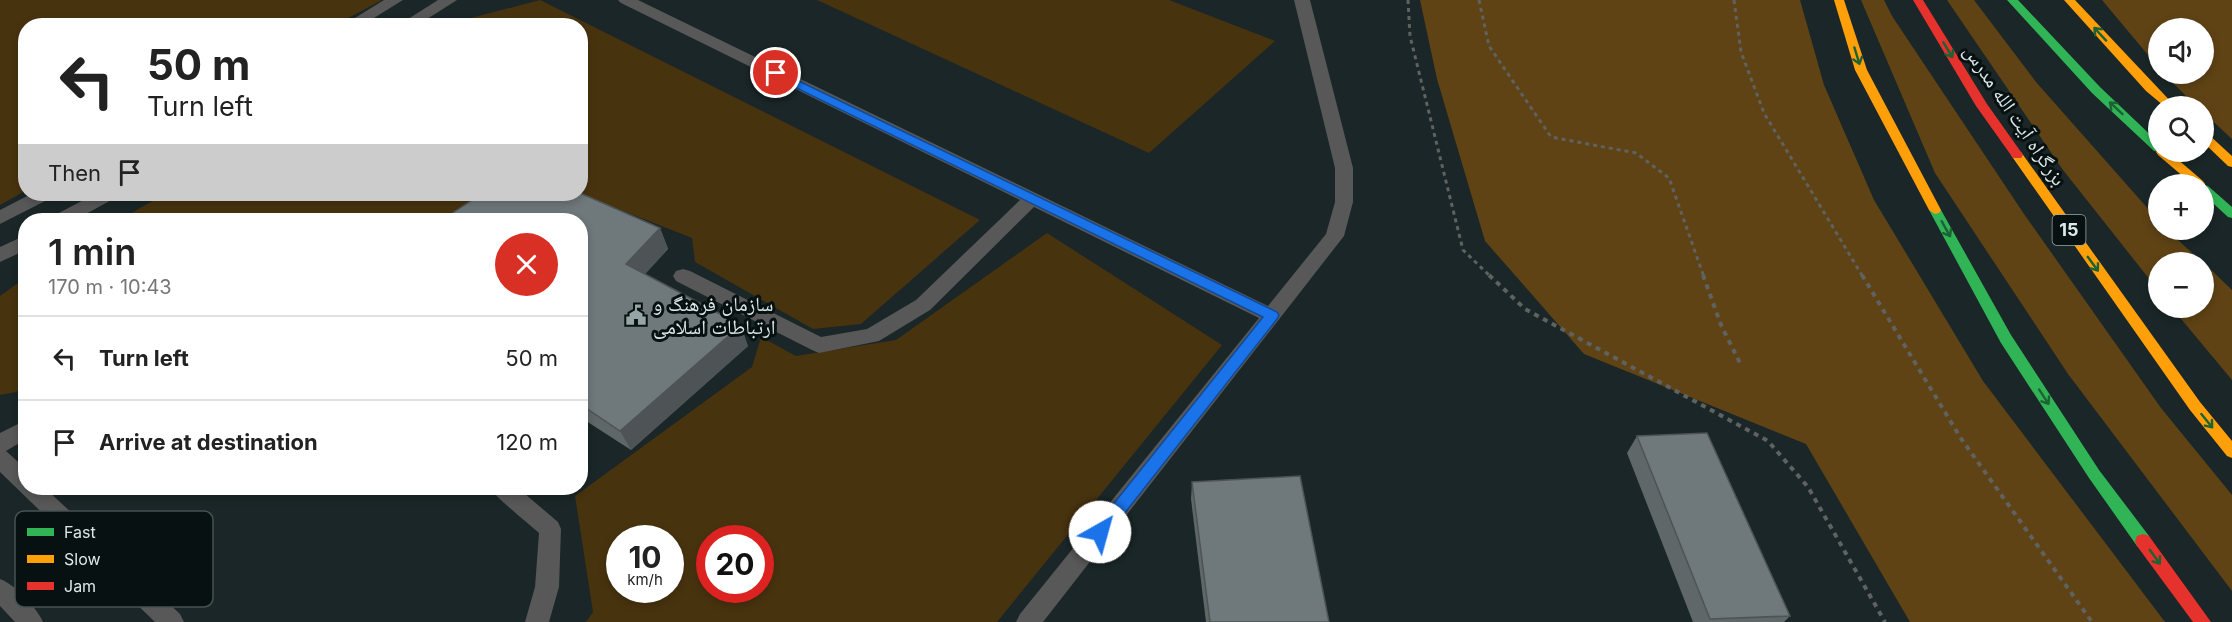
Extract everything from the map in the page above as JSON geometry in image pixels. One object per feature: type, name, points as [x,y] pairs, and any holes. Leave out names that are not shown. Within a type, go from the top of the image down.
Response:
[{"type":"highway","points":[[1839,0],[1861,70],[1882,113],[2006,339],[2094,474],[2203,622]]},
{"type":"highway","name":"بزرگراه آیت الله مدرس","points":[[1918,0],[1982,106],[2195,406],[2232,452]]},
{"type":"highway","points":[[2012,0],[2096,90],[2148,139]]},
{"type":"highway","points":[[2069,0],[2159,96]]},
{"type":"highway","points":[[2214,147],[2232,164]]},
{"type":"highway","points":[[2174,162],[2187,174]]},
{"type":"highway","points":[[2214,198],[2232,214]]},
{"type":"lane","points":[[363,18],[395,0]]},
{"type":"lane","points":[[418,18],[449,0]]},
{"type":"lane","points":[[626,0],[1272,315]]},
{"type":"lane","points":[[1028,622],[1335,236],[1344,202],[1344,168],[1302,0]]},
{"type":"lane","points":[[683,276],[819,345],[872,336],[923,305],[1033,198]]},
{"type":"lane","points":[[0,218],[32,201]]},
{"type":"lane","points":[[74,213],[96,201]]},
{"type":"lane","points":[[0,255],[18,245]]},
{"type":"lane","points":[[0,444],[18,433]]},
{"type":"lane","points":[[0,458],[18,475]]},
{"type":"lane","points":[[38,495],[55,511]]},
{"type":"lane","points":[[511,495],[550,529],[547,587],[537,622]]},
{"type":"lane","points":[[0,590],[15,605]]},
{"type":"lane","points":[[16,607],[31,622]]},
{"type":"lane","points":[[156,607],[172,622]]},
{"type":"path","points":[[1408,0],[1410,36],[1463,250],[1525,309],[1768,441],[1808,487],[1885,622]]},
{"type":"path","points":[[1479,0],[1489,46],[1551,137],[1636,153],[1669,178],[1721,325],[1741,365]]},
{"type":"path","points":[[1734,0],[1741,52],[1764,113],[1960,437],[2092,622]]},
{"type":"shaded area","points":[[0,0],[382,0],[348,18],[18,18],[18,195],[0,205]]},
{"type":"shaded area","points":[[540,0],[576,18],[471,18]]},
{"type":"shaded area","points":[[817,0],[1169,0],[1275,41],[1149,153]]},
{"type":"shaded area","points":[[1420,0],[1800,0],[1824,85],[1874,200],[1983,381],[2165,622],[1910,622],[1806,444],[1584,354],[1485,241],[1437,79]]},
{"type":"shaded area","points":[[1861,0],[1884,0],[1892,16],[2024,214],[2161,408],[2232,495],[2232,591],[2068,374],[1935,173]]},
{"type":"shaded area","points":[[1947,0],[1974,0],[2036,82],[2148,209],[2148,240],[2178,240],[2191,252],[2148,252],[2148,277],[2063,170]]},
{"type":"shaded area","points":[[2102,0],[2232,0],[2232,139],[2214,122],[2214,96],[2186,96],[2174,84],[2214,84],[2214,18],[2148,18],[2148,55]]},
{"type":"shaded area","points":[[588,24],[980,220],[861,324],[813,329],[695,262],[692,238],[588,197]]},
{"type":"shaded area","points":[[153,201],[497,201],[477,213],[131,213]]},
{"type":"shaded area","points":[[1047,233],[1222,345],[997,622],[586,622],[593,612],[575,496],[588,495],[588,487],[752,367],[761,337],[796,356],[896,340]]},
{"type":"shaded area","points":[[2214,273],[2232,290],[2232,380],[2180,318],[2214,318]]},
{"type":"shaded area","points":[[18,283],[18,391],[0,395],[0,296]]},
{"type":"building","name":"سازمان فرهنگ و ارتباطات اسلامی","points":[[588,196],[660,228],[626,264],[741,325],[620,431],[588,409],[588,213],[452,213],[470,201],[588,201]]},
{"type":"building","points":[[1707,433],[1790,616],[1710,619],[1637,436]]},
{"type":"building","points":[[1300,476],[1329,622],[1210,622],[1192,482]]},
{"type":"traffic: fast","points":[[2012,0],[2096,90],[2148,139]]},
{"type":"traffic: fast","points":[[2214,198],[2232,214]]},
{"type":"traffic: fast","points":[[1935,210],[2006,339],[2094,474],[2143,541]]},
{"type":"traffic: slow","points":[[1839,0],[1861,70],[1935,210]]},
{"type":"traffic: slow","points":[[2069,0],[2159,96]]},
{"type":"traffic: slow","points":[[2214,146],[2232,163]]},
{"type":"traffic: slow","points":[[2017,155],[2195,406],[2232,452]]},
{"type":"traffic: slow","points":[[2174,162],[2187,174]]},
{"type":"traffic: jam","points":[[1918,0],[1982,106],[2017,155]]},
{"type":"traffic: jam","points":[[2143,541],[2203,622]]},
{"type":"place","name":"سازمان فرهنگ و ارتباطات اسلامی","points":[[636,315]]},
{"type":"route","points":[[776,73],[1272,315],[1100,532]]}]
